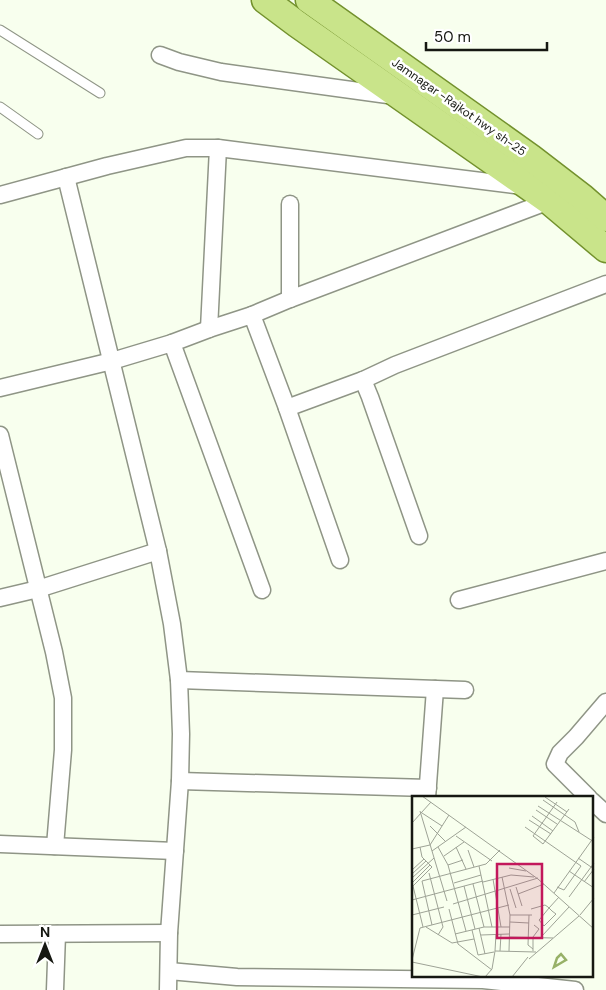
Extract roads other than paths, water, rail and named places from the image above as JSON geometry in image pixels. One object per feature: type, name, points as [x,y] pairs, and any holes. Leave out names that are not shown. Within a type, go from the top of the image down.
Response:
[{"type":"main road","points":[[265,0],[402,98],[549,191],[606,249]]},
{"type":"main road","name":"Jamnagar -Rajkot hwy sh-25","points":[[308,0],[530,158],[549,191],[606,218]]},
{"type":"street","points":[[160,55],[179,62],[221,72],[402,98]]},
{"type":"street","points":[[0,195],[108,166],[186,148],[218,148],[549,191]]},
{"type":"street","points":[[209,329],[218,148]]},
{"type":"street","points":[[66,177],[158,551],[172,624],[179,680],[181,734],[180,781],[169,933],[168,990]]},
{"type":"street","points":[[0,388],[112,361],[172,343],[252,315],[549,191]]},
{"type":"street","points":[[290,204],[290,299]]},
{"type":"street","points":[[287,408],[606,284]]},
{"type":"street","points":[[252,315],[287,408],[340,560]]},
{"type":"street","points":[[172,343],[262,590]]},
{"type":"street","points":[[363,380],[419,536]]},
{"type":"street","points":[[0,435],[54,652],[63,698],[63,750],[55,846]]},
{"type":"street","points":[[0,598],[38,589],[158,551]]},
{"type":"street","points":[[459,600],[606,561]]},
{"type":"street","points":[[179,680],[465,690]]},
{"type":"street","points":[[180,781],[428,793],[435,689]]},
{"type":"street","points":[[587,796],[555,764],[560,753],[606,702]]},
{"type":"street","points":[[594,803],[606,814]]},
{"type":"street","points":[[0,844],[175,851]]},
{"type":"street","points":[[0,934],[169,933]]},
{"type":"street","points":[[56,990],[57,934]]},
{"type":"street","points":[[169,971],[237,983],[483,982],[575,990]]},
{"type":"lane","points":[[0,30],[100,93]]},
{"type":"lane","points":[[0,107],[38,134]]}]
